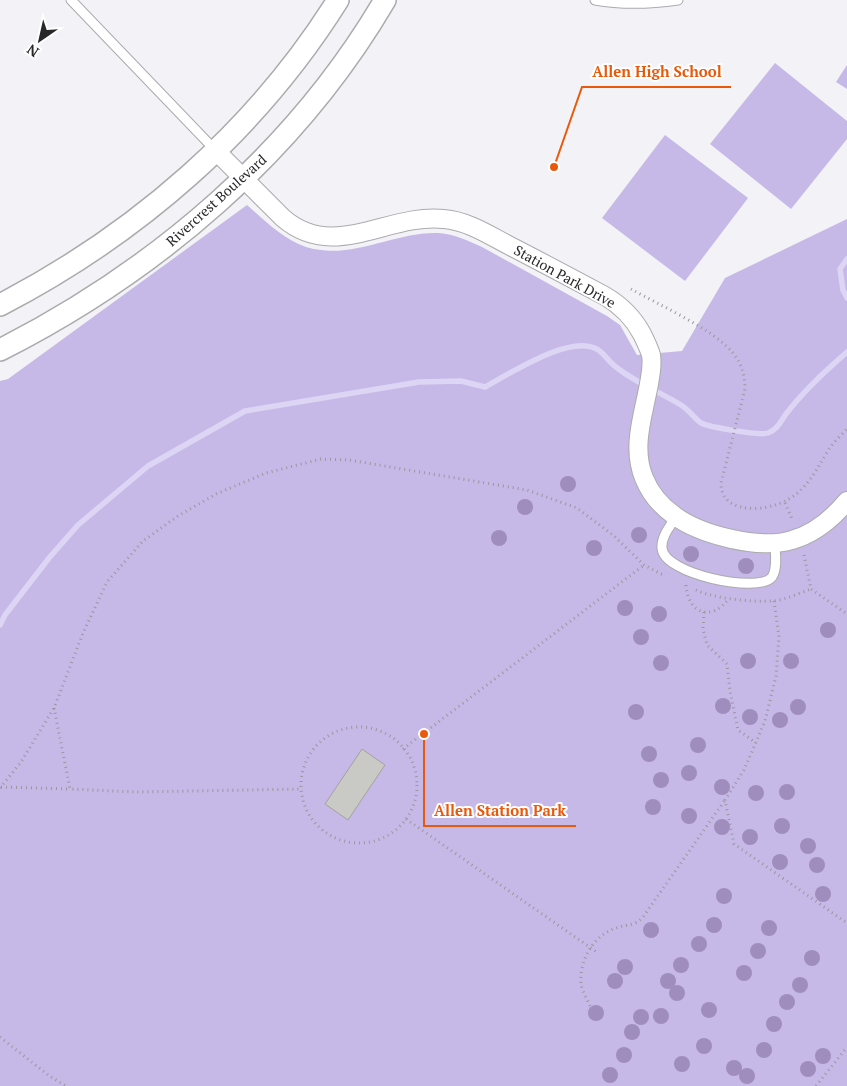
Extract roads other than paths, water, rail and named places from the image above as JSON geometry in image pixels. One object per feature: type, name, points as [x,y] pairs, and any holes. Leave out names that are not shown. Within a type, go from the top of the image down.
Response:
[{"type":"street","points":[[0,305],[64,270],[104,243],[176,188],[216,151],[285,76],[338,0]]},
{"type":"street","name":"Rivercrest Boulevard","points":[[0,350],[86,301],[140,264],[172,241],[243,179],[264,159],[319,95],[361,38],[384,0]]},
{"type":"street","name":"Station Park Drive","points":[[216,151],[291,225],[308,234],[324,237],[342,237],[406,221],[437,218],[454,221],[486,233],[605,296],[623,308],[636,322],[651,355],[651,370],[638,450],[642,474],[654,496],[676,517],[695,527],[729,538],[752,543],[775,543],[790,541],[814,531],[828,521],[847,502]]},
{"type":"lane","points":[[71,0],[216,151]]},
{"type":"lane","points":[[595,0],[637,4],[678,0]]},
{"type":"lane","points":[[676,517],[665,534],[661,546],[662,551],[664,557],[674,565],[692,573],[749,583],[768,580],[771,578],[776,566],[775,543]]},
{"type":"waterway","points":[[847,259],[840,269],[843,290],[847,298]]},
{"type":"waterway","points":[[0,625],[5,615],[49,558],[78,525],[148,466],[245,411],[419,382],[461,381],[485,387],[548,354],[575,346],[586,346],[596,349],[612,364],[640,383],[687,409],[701,423],[734,431],[763,434],[771,432],[776,428],[807,389],[847,352]]},
{"type":"place","name":"Allen High School","points":[[554,167]]},
{"type":"place","name":"Allen Station Park","points":[[424,734]]}]
